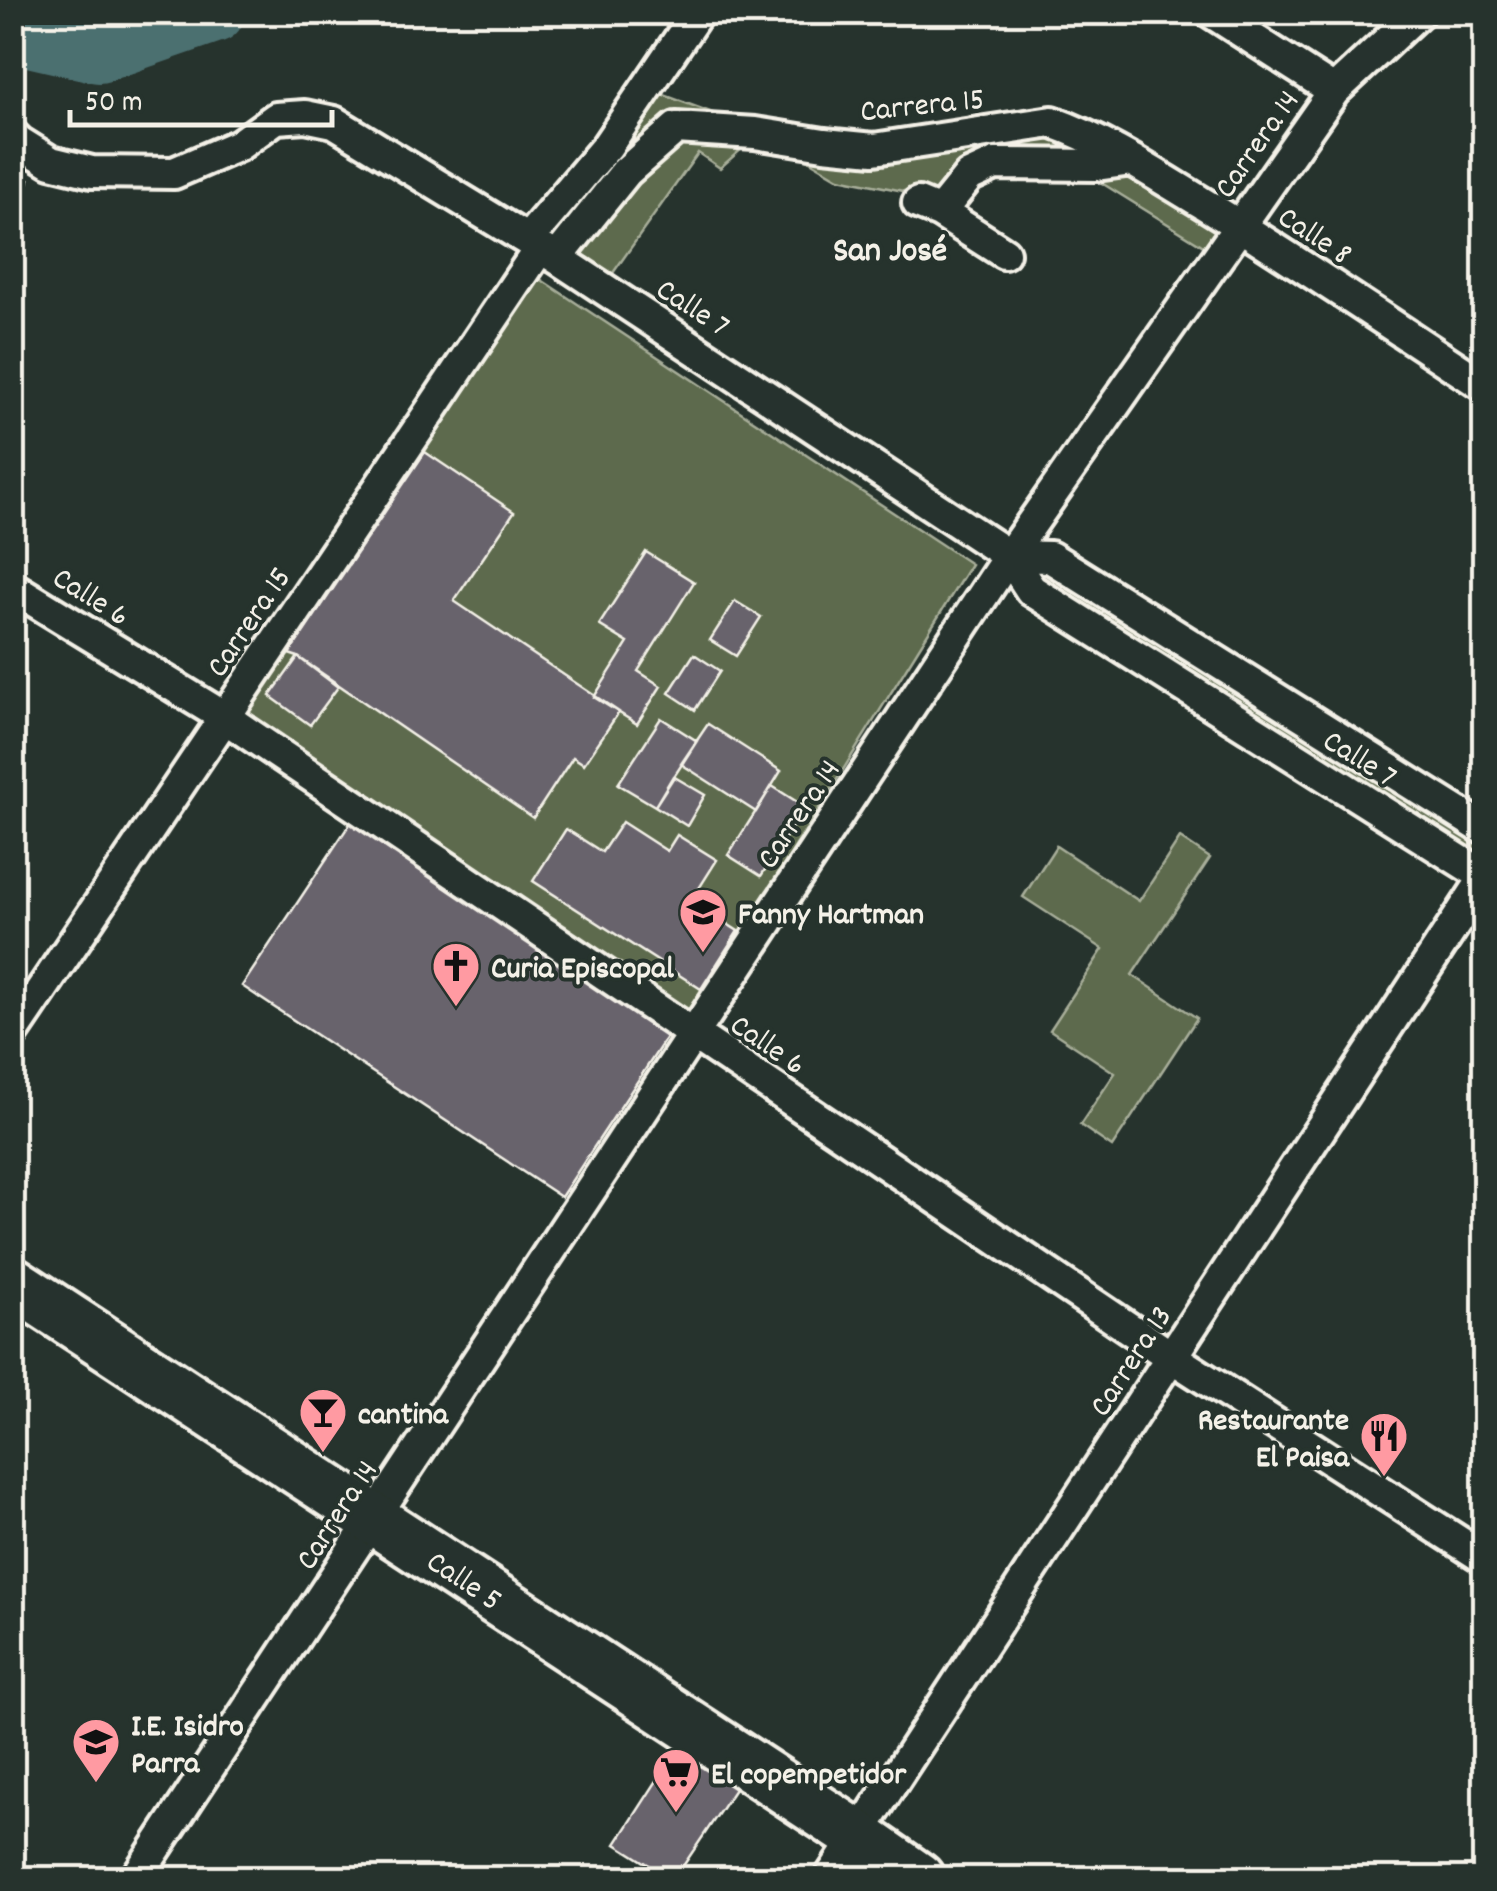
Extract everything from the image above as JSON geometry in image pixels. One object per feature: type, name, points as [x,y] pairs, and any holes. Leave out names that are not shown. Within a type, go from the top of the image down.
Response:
[{"type":"main road","name":"Calle 5","points":[[12,1282],[918,1878]]},
{"type":"street","points":[[542,248],[698,12]]},
{"type":"street","points":[[1211,12],[1334,91]]},
{"type":"street","name":"Carrera 14","points":[[136,1878],[1010,556],[1334,91],[1419,12]]},
{"type":"street","name":"Calle 7","points":[[12,135],[51,162],[92,172],[174,174],[239,145],[276,118],[305,116],[334,122],[542,248],[1010,556],[1031,590],[1484,878]]},
{"type":"street","name":"Carrera 15","points":[[12,1034],[542,248],[676,128],[755,133],[874,149],[1052,122]]},
{"type":"street","name":"Calle 8","points":[[1052,122],[1132,160],[1240,226],[1484,386]]},
{"type":"street","points":[[1004,253],[929,208],[969,176],[995,164],[1096,165],[1132,160]]},
{"type":"street","name":"Calle 7","points":[[1010,556],[1050,557],[1484,829]]},
{"type":"street","name":"Calle 6","points":[[12,587],[224,717],[1173,1358],[1484,1558]]},
{"type":"street","name":"Carrera 13","points":[[830,1878],[1484,878]]},
{"type":"green space","points":[[653,91],[751,127],[672,124],[556,252],[537,238]]},
{"type":"green space","points":[[1053,127],[1110,150],[992,151],[940,207],[918,194],[839,178],[773,139]]},
{"type":"green space","points":[[678,136],[752,140],[720,168],[698,153],[608,280],[570,255]]},
{"type":"green space","points":[[1118,158],[1229,227],[1210,250],[1100,182]]},
{"type":"green space","points":[[537,277],[971,564],[688,1019],[240,714]]},
{"type":"green space","points":[[1046,567],[1484,843],[1479,861],[1037,578]]},
{"type":"green space","points":[[1180,838],[1210,858],[1132,975],[1197,1018],[1112,1147],[1080,1125],[1115,1073],[1050,1030],[1103,949],[1023,897],[1056,846],[1139,901]]},
{"type":"building","points":[[12,174],[29,179],[13,243],[12,243]]},
{"type":"building","points":[[425,452],[514,512],[454,601],[619,712],[584,764],[573,757],[533,818],[289,654]]},
{"type":"building","points":[[646,552],[694,582],[638,671],[661,686],[637,724],[594,697],[628,643],[599,625]]},
{"type":"building","points":[[735,601],[761,617],[736,656],[710,640]]},
{"type":"building","points":[[694,654],[720,671],[695,710],[669,693]]},
{"type":"building","points":[[298,657],[338,687],[310,725],[270,696]]},
{"type":"building","points":[[661,718],[697,741],[655,806],[618,784]]},
{"type":"building","points":[[708,724],[781,771],[756,812],[681,764]]},
{"type":"building","points":[[673,776],[705,795],[687,826],[655,806]]},
{"type":"building","points":[[772,786],[805,807],[761,876],[728,855]]},
{"type":"building","name":"Curia Episcopal","points":[[351,822],[670,1032],[561,1197],[242,986]]},
{"type":"building","points":[[622,822],[667,851],[677,835],[717,860],[691,901],[738,931],[701,989],[533,881],[566,829],[602,852]]},
{"type":"building","name":"El copempetidor","points":[[678,1748],[737,1786],[675,1878],[670,1878],[616,1844]]},
{"type":"waterway","points":[[12,32],[99,52],[214,12]]},
{"type":"place","name":"Fanny Hartman","points":[[703,954]]},
{"type":"place","name":"Curia Episcopal","points":[[456,1008]]},
{"type":"place","name":"cantina","points":[[323,1454]]},
{"type":"place","name":"Restaurante El Paisa","points":[[1384,1478]]},
{"type":"place","name":"I.E. Isidro Parra","points":[[96,1784]]},
{"type":"place","name":"El copempetidor","points":[[676,1814]]},
{"type":"district","name":"San José","points":[[890,248]]}]
